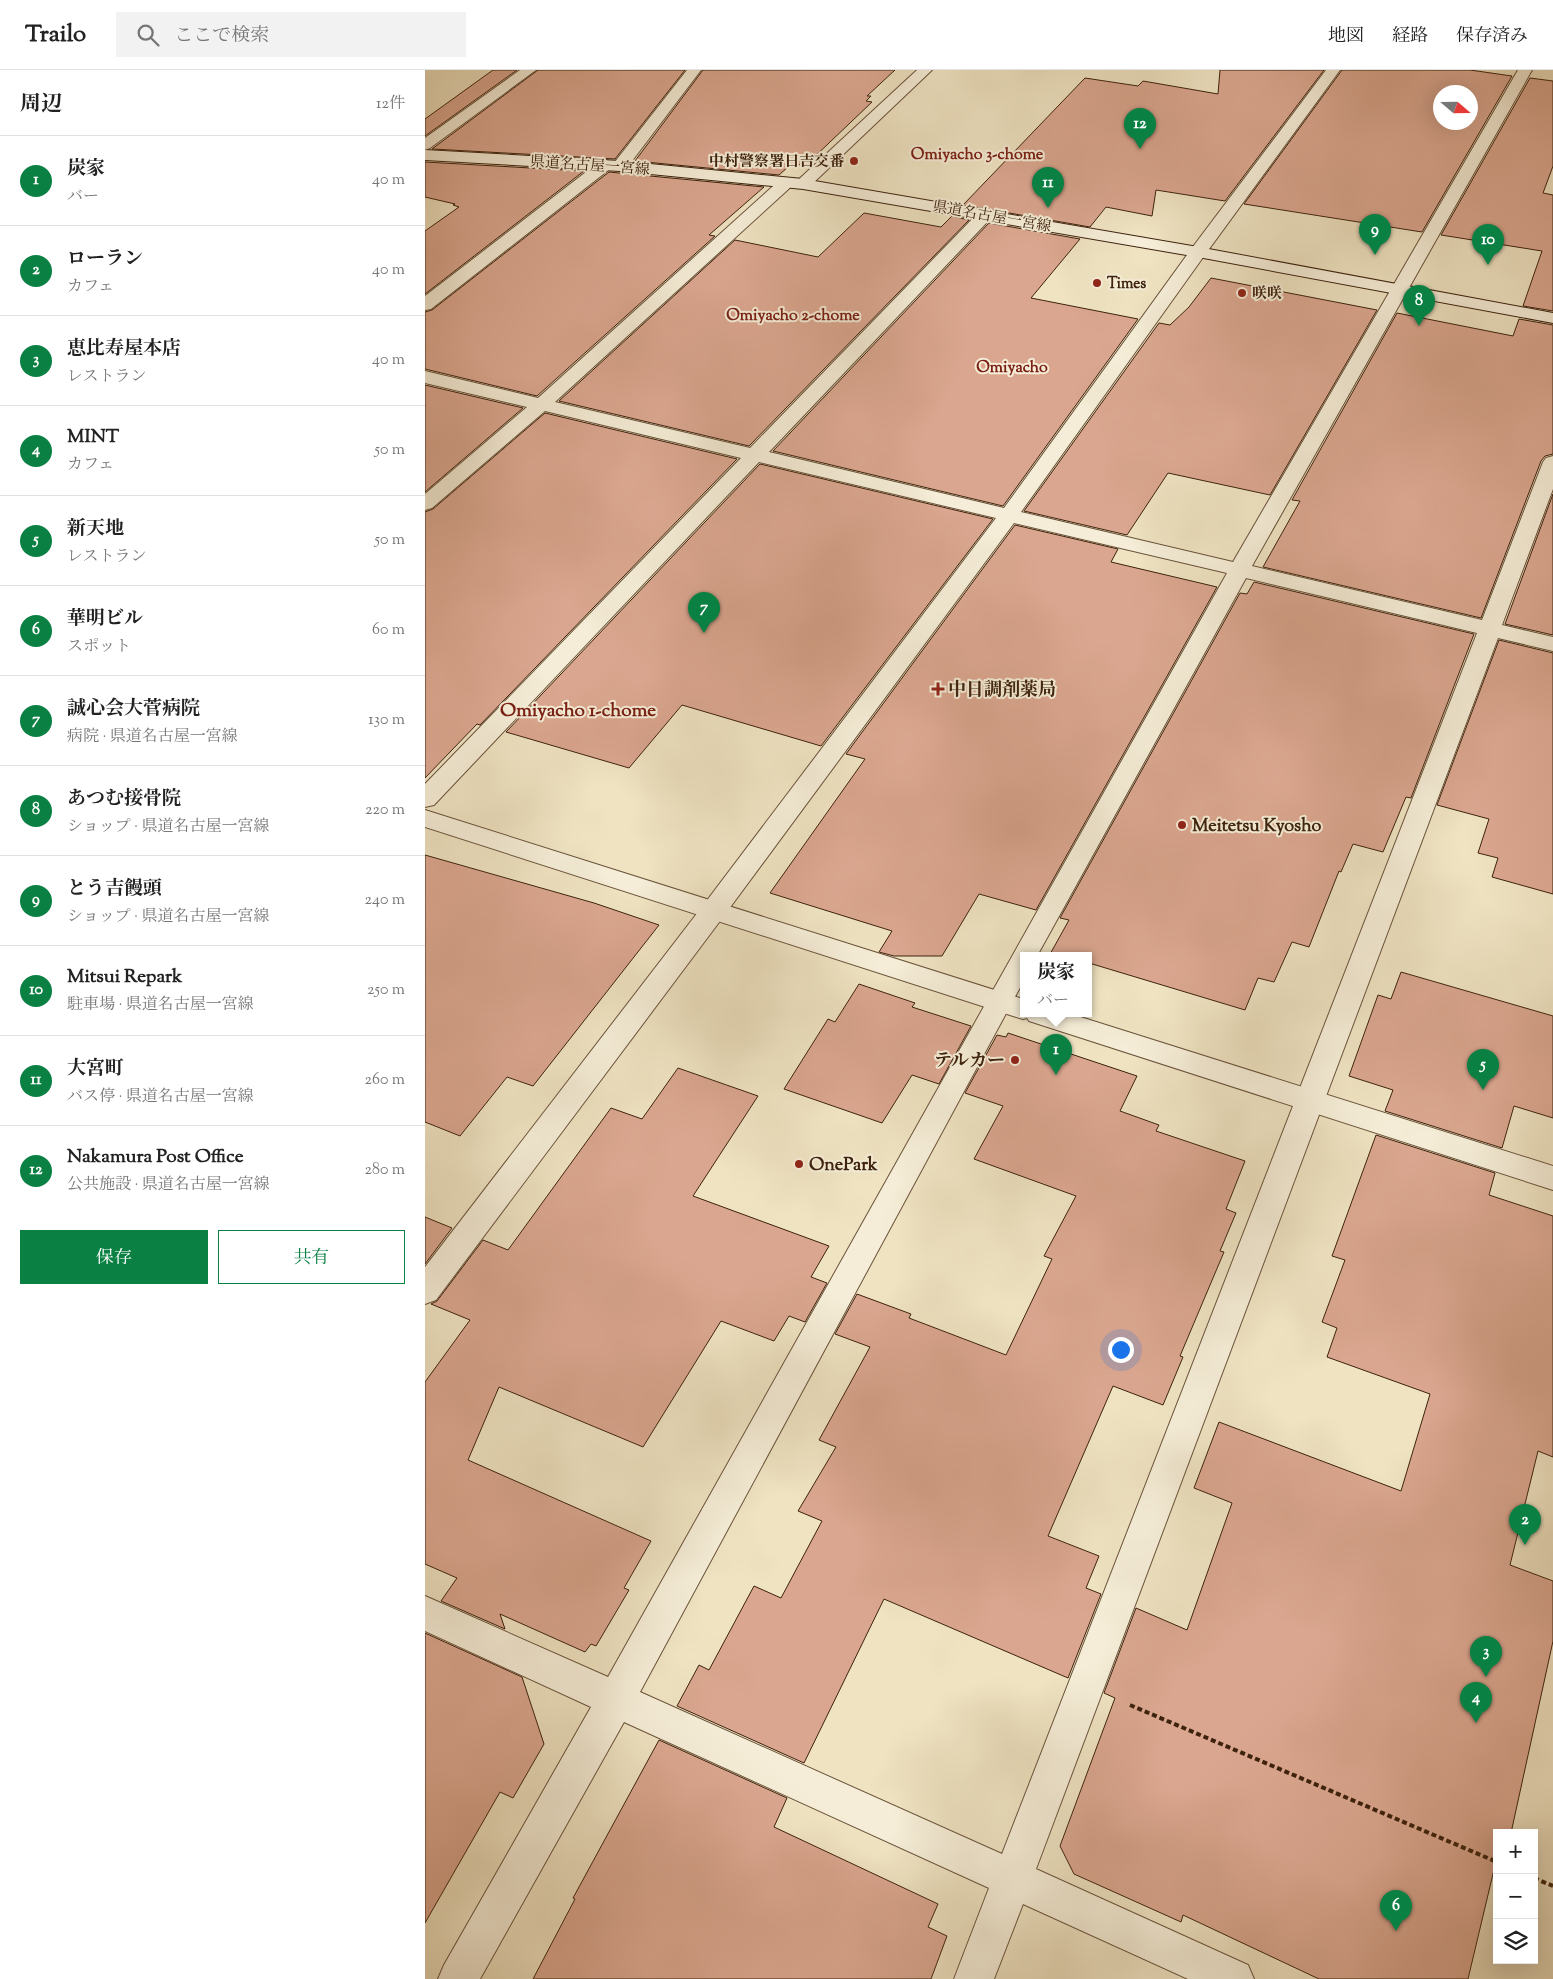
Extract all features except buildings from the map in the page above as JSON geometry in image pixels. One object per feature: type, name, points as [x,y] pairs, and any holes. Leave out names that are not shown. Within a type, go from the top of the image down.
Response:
[{"type":"street","points":[[425,145],[529,70]]},
{"type":"street","points":[[425,305],[613,166],[694,70]]},
{"type":"street","points":[[425,504],[925,70]]},
{"type":"street","points":[[425,1291],[714,910],[1009,516],[1198,252],[1333,70]]},
{"type":"street","points":[[1027,952],[1239,570],[1525,70]]},
{"type":"street","name":"県道名古屋一宮線","points":[[425,155],[613,166],[795,183],[1198,252],[1553,318]]},
{"type":"street","points":[[425,799],[985,215]]},
{"type":"street","points":[[425,378],[1553,644]]},
{"type":"street","points":[[975,1979],[1553,462]]},
{"type":"street","points":[[425,818],[1011,1005]]},
{"type":"street","points":[[458,1979],[1011,1005],[1020,972]]},
{"type":"street","points":[[1048,1017],[1553,1178]]},
{"type":"street","points":[[425,1613],[1234,1979]]},
{"type":"path","points":[[1086,1686],[1493,1860]]},
{"type":"path","points":[[1538,1880],[1553,1886]]},
{"type":"place","name":"Nakamura Post Office","points":[[1140,149]]},
{"type":"place","name":"中村警察署日吉交番","points":[[854,161]]},
{"type":"place","name":"大宮町","points":[[1048,208]]},
{"type":"place","name":"とう吉饅頭","points":[[1375,255]]},
{"type":"place","name":"Mitsui Repark","points":[[1488,265]]},
{"type":"place","name":"Times","points":[[1097,283]]},
{"type":"place","name":"咲咲","points":[[1242,293]]},
{"type":"place","name":"あつむ接骨院","points":[[1419,326]]},
{"type":"place","name":"誠心会大菅病院","points":[[704,633]]},
{"type":"place","name":"中日調剤薬局","points":[[938,689]]},
{"type":"place","name":"Meitetsu Kyosho","points":[[1182,825]]},
{"type":"place","name":"テルカー","points":[[1015,1060]]},
{"type":"place","name":"炭家","points":[[1056,1075]]},
{"type":"place","name":"新天地","points":[[1483,1090]]},
{"type":"place","name":"OnePark","points":[[799,1164]]},
{"type":"place","name":"ローラン","points":[[1525,1545]]},
{"type":"place","name":"恵比寿屋本店","points":[[1486,1677]]},
{"type":"place","name":"MINT","points":[[1476,1723]]},
{"type":"place","name":"華明ビル","points":[[1396,1931]]},
{"type":"district","name":"Omiyacho 3-chome","points":[[977,153]]},
{"type":"district","name":"Omiyacho 2-chome","points":[[793,314]]},
{"type":"district","name":"Omiyacho","points":[[1012,366]]},
{"type":"district","name":"Omiyacho 1-chome","points":[[578,709]]}]
